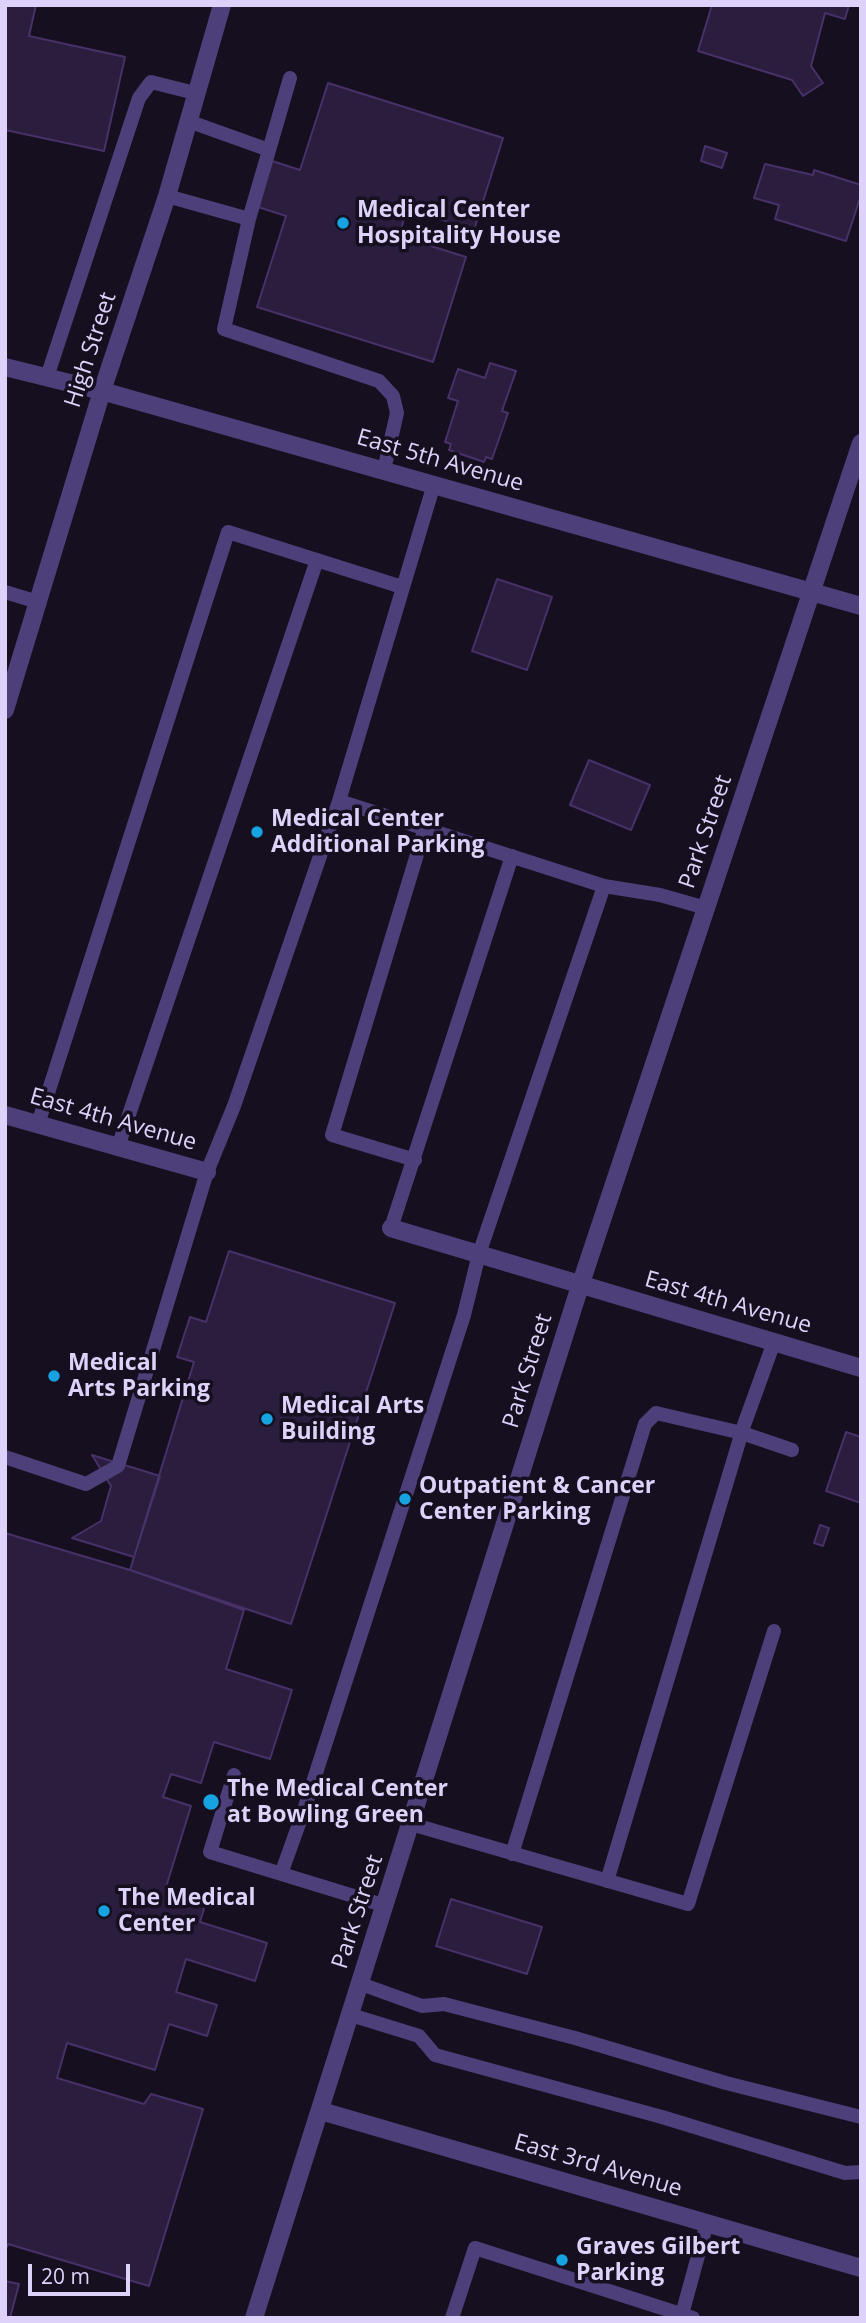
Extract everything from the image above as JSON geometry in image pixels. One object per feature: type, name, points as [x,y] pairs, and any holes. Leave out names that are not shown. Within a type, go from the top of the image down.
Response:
[{"type":"street","name":"High Street","points":[[5,710],[103,391],[167,196],[222,5]]},
{"type":"street","name":"East 5th Avenue","points":[[5,367],[103,391],[861,606]]},
{"type":"street","name":"Park Street","points":[[254,2318],[580,1286],[814,592],[861,443]]},
{"type":"street","name":"East 4th Avenue","points":[[5,1115],[207,1172]]},
{"type":"street","name":"East 4th Avenue","points":[[391,1227],[580,1286],[861,1368]]},
{"type":"street","name":"East 3rd Avenue","points":[[321,2111],[861,2268]]},
{"type":"lane","points":[[290,78],[249,219],[224,329],[379,382],[393,396],[397,413],[384,470]]},
{"type":"lane","points":[[47,377],[139,98],[151,82],[195,93]]},
{"type":"lane","points":[[188,121],[270,150]]},
{"type":"lane","points":[[167,196],[249,219]]},
{"type":"lane","points":[[5,1457],[86,1484],[118,1466],[207,1172],[234,1106],[339,801],[434,484]]},
{"type":"lane","points":[[38,1124],[228,532],[402,587]]},
{"type":"lane","points":[[118,1147],[317,560]]},
{"type":"lane","points":[[5,592],[38,602]]},
{"type":"lane","points":[[339,801],[604,886],[660,895],[706,908]]},
{"type":"lane","points":[[415,1160],[332,1135],[425,828]]},
{"type":"lane","points":[[391,1227],[512,856]]},
{"type":"lane","points":[[281,1874],[464,1315],[479,1254],[604,886]]},
{"type":"lane","points":[[607,1881],[742,1433],[774,1342]]},
{"type":"lane","points":[[512,1854],[645,1424],[656,1413],[742,1433],[792,1450]]},
{"type":"lane","points":[[411,1824],[688,1904],[774,1631]]},
{"type":"lane","points":[[234,1775],[210,1852],[386,1906]]},
{"type":"lane","points":[[361,1984],[422,2006],[444,2004],[457,2007],[575,2038],[726,2083],[861,2117]]},
{"type":"lane","points":[[351,2015],[419,2036],[435,2055],[662,2117],[845,2173],[861,2172]]},
{"type":"lane","points":[[452,2318],[475,2248],[685,2316],[707,2223]]},
{"type":"building","points":[[5,5],[36,5],[29,36],[125,57],[104,151],[5,130]]},
{"type":"building","points":[[712,5],[849,5],[845,19],[825,13],[811,66],[823,83],[803,96],[792,80],[698,51]]},
{"type":"building","name":"Medical Center Hospitality House","points":[[328,83],[503,138],[474,230],[407,209],[399,236],[466,257],[433,362],[257,307],[286,216],[258,207],[272,161],[300,170]]},
{"type":"building","points":[[705,146],[727,153],[722,168],[701,161]]},
{"type":"building","points":[[765,164],[813,175],[814,170],[861,185],[861,195],[846,241],[775,219],[779,205],[754,198]]},
{"type":"building","points":[[490,363],[516,371],[502,411],[508,413],[492,459],[486,457],[484,462],[449,450],[451,444],[445,442],[458,401],[448,398],[458,369],[485,378]]},
{"type":"building","points":[[497,579],[552,597],[527,670],[472,651]]},
{"type":"building","points":[[589,760],[650,785],[631,830],[570,805]]},
{"type":"building","name":"Medical Arts Building","points":[[229,1251],[395,1303],[291,1624],[130,1570],[194,1362],[177,1357],[190,1317],[206,1322]]},
{"type":"building","points":[[846,1432],[861,1437],[861,1503],[826,1491]]},
{"type":"building","points":[[92,1455],[160,1476],[134,1557],[72,1538],[101,1521],[111,1486]]},
{"type":"building","points":[[820,1525],[829,1528],[823,1546],[814,1543]]},
{"type":"building","name":"The Medical Center","points":[[5,1533],[130,1570],[244,1610],[226,1669],[292,1690],[270,1759],[214,1742],[201,1783],[171,1774],[163,1797],[191,1806],[166,1887],[207,1899],[200,1922],[267,1943],[255,1981],[186,1959],[176,1992],[217,2005],[207,2036],[169,2024],[155,2070],[67,2043],[57,2078],[144,2104],[151,2094],[203,2109],[149,2286],[8,2244],[5,2251]]},
{"type":"building","points":[[451,1899],[542,1927],[527,1974],[436,1946]]},
{"type":"building","points":[[5,2281],[19,2284],[10,2318],[5,2318]]},
{"type":"place","name":"Medical Center Hospitality House","points":[[343,223]]},
{"type":"place","name":"Medical Center Additional Parking","points":[[257,832]]},
{"type":"place","name":"Medical Arts Parking","points":[[54,1376]]},
{"type":"place","name":"Medical Arts Building","points":[[267,1419]]},
{"type":"place","name":"Outpatient & Cancer Center Parking","points":[[405,1499]]},
{"type":"place","name":"The Medical Center at Bowling Green","points":[[211,1802]]},
{"type":"place","name":"The Medical Center","points":[[104,1911]]},
{"type":"place","name":"Graves Gilbert Parking","points":[[562,2260]]}]
